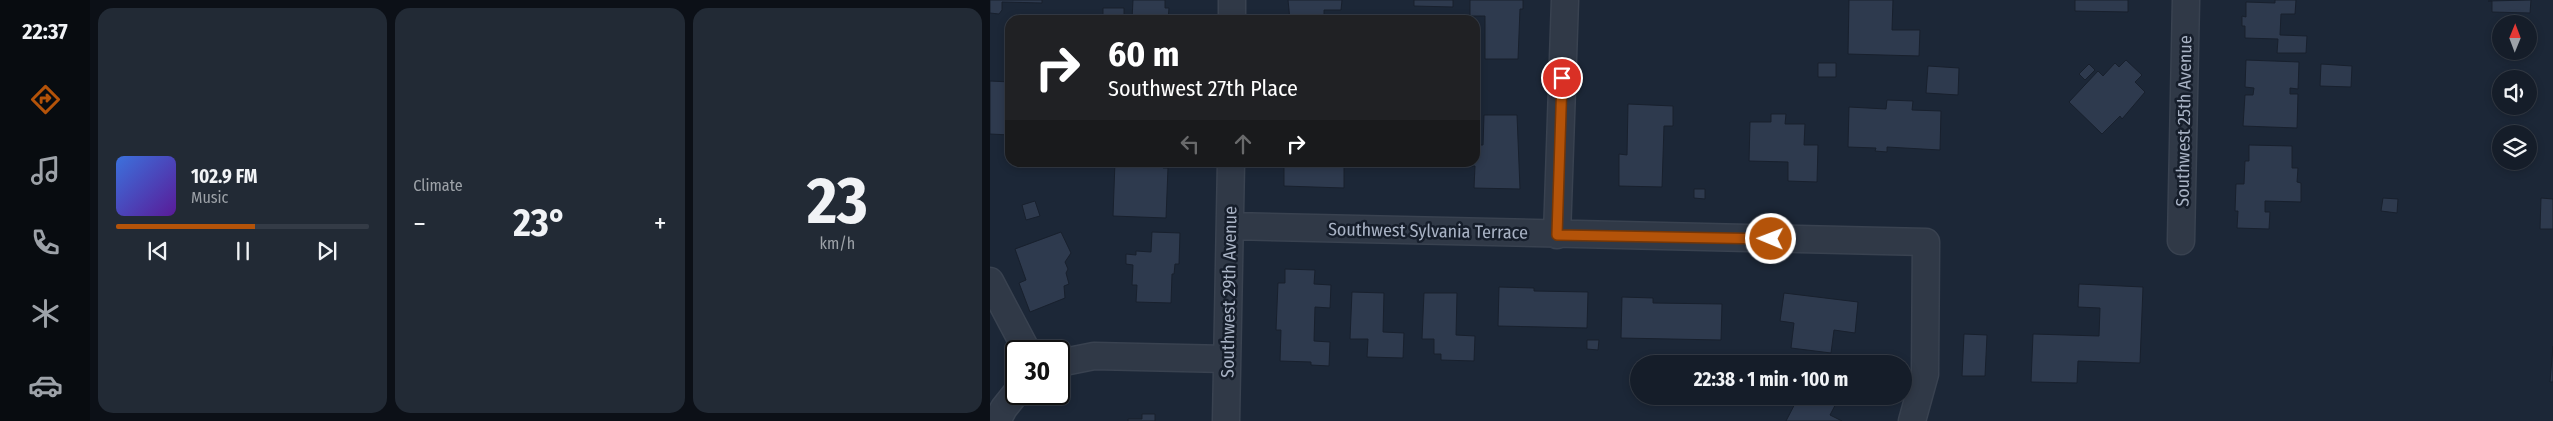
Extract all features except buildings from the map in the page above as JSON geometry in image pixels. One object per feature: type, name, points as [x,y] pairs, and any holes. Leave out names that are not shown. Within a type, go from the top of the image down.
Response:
[{"type":"street","points":[[1232,0],[1232,15]]},
{"type":"street","points":[[1557,235],[1565,0]]},
{"type":"street","name":"Southwest 25th Avenue","points":[[2181,241],[2186,0]]},
{"type":"street","name":"Southwest 29th Avenue","points":[[1226,421],[1231,167]]},
{"type":"street","name":"Southwest Sylvania Terrace","points":[[1231,226],[1926,242],[1925,374],[1912,421]]},
{"type":"street","points":[[990,281],[1020,340]]},
{"type":"street","points":[[1070,361],[1094,356],[1227,359]]},
{"type":"street","points":[[997,421],[1006,405]]},
{"type":"route","points":[[1562,78],[1557,235],[1771,239]]}]
